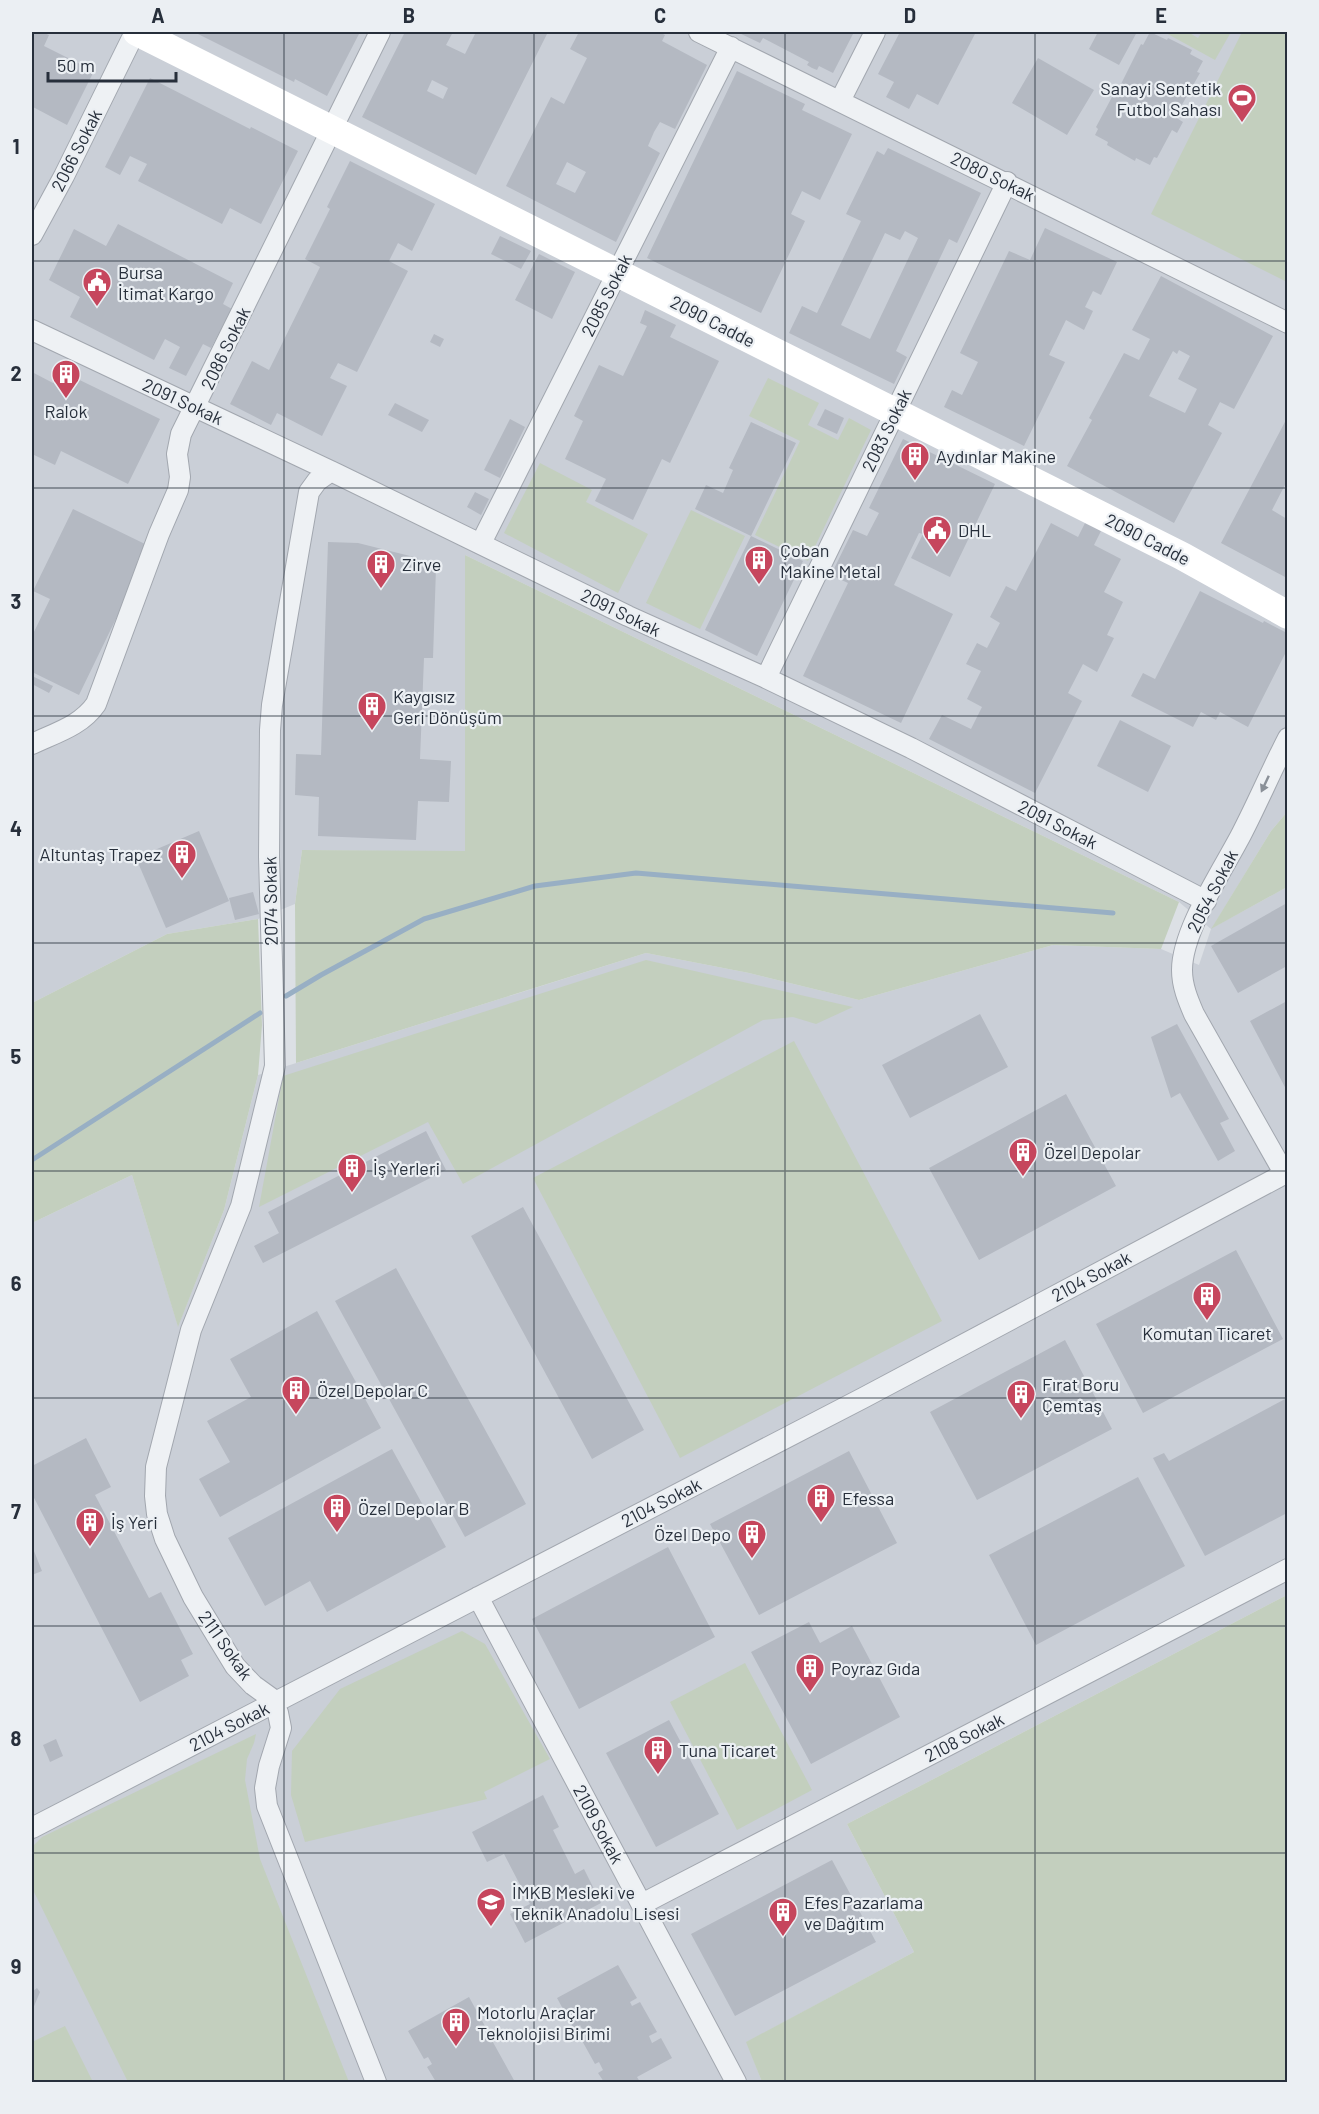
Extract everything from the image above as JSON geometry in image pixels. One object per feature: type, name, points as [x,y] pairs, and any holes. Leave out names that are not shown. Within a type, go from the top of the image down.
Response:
[{"type":"street","name":"2090 Cadde","points":[[136,32],[1182,556],[1287,615]]},
{"type":"street","name":"2066 Sokak","points":[[32,235],[136,32]]},
{"type":"street","name":"2086 Sokak","points":[[32,744],[77,723],[86,717],[96,704],[159,534],[178,490],[180,477],[177,463],[178,445],[186,424],[380,32]]},
{"type":"street","name":"2080 Sokak","points":[[699,32],[1287,322]]},
{"type":"street","points":[[840,101],[875,32]]},
{"type":"street","name":"2085 Sokak","points":[[481,543],[731,47]]},
{"type":"street","name":"2083 Sokak","points":[[766,678],[1007,183]]},
{"type":"street","name":"2091 Sokak","points":[[32,330],[331,471],[628,616],[766,678],[910,748],[1206,901]]},
{"type":"street","name":"2074 Sokak","points":[[191,1330],[241,1206],[275,1066],[269,857],[272,705],[309,492],[317,481],[331,471]]},
{"type":"street","name":"2054 Sokak","points":[[1286,1172],[1194,1014],[1185,991],[1182,970],[1185,944],[1243,831],[1287,738]]},
{"type":"street","name":"2104 Sokak","points":[[32,1828],[873,1392],[1286,1172]]},
{"type":"street","name":"2111 Sokak","points":[[191,1330],[156,1467],[157,1514],[165,1539],[193,1597],[228,1655],[244,1676],[268,1695],[273,1703]]},
{"type":"street","name":"2108 Sokak","points":[[642,1904],[1287,1569]]},
{"type":"street","name":"2109 Sokak","points":[[478,1596],[736,2082]]},
{"type":"street","points":[[273,1703],[281,1728],[266,1781],[267,1806],[376,2082]]},
{"type":"shaded area","points":[[32,32],[1287,32],[1287,812],[1271,831],[1212,928],[1287,887],[1287,1595],[847,1824],[914,1952],[747,2042],[762,2082],[32,2082],[32,1223],[132,1175],[178,1326],[224,1210],[258,1075],[646,953],[749,973],[859,1000],[1053,945],[1161,949],[1199,965],[1211,929],[1179,902],[465,555],[465,852],[302,850],[295,904],[258,919],[167,934],[32,1003]]},
{"type":"green space","points":[[1164,32],[1188,32],[1198,38],[1202,32],[1231,32],[1215,60]]},
{"type":"green space","name":"Sanayi Sentetik Futbol Sahası","points":[[1242,32],[1287,32],[1287,282],[1151,214]]},
{"type":"green space","points":[[768,378],[819,403],[808,425],[838,440],[849,418],[871,430],[808,561],[755,535],[800,441],[749,416]]},
{"type":"green space","points":[[540,463],[592,490],[586,502],[648,534],[618,593],[504,533]]},
{"type":"green space","points":[[691,510],[745,536],[700,629],[646,603]]},
{"type":"green space","points":[[465,555],[1179,902],[1161,949],[1053,945],[859,1000],[749,973],[646,953],[296,1063],[295,904],[302,850],[465,851]]},
{"type":"green space","points":[[1287,812],[1287,887],[1211,929],[1271,831]]},
{"type":"green space","points":[[258,919],[262,1025],[258,1075],[224,1210],[178,1327],[132,1175],[32,1223],[32,1003],[167,934]]},
{"type":"green space","points":[[646,960],[853,1007],[816,1024],[793,1017],[763,1020],[463,1184],[428,1122],[259,1207],[283,1076]]},
{"type":"green space","points":[[794,1041],[942,1321],[680,1458],[533,1178]]},
{"type":"green space","points":[[1287,1595],[1287,2082],[762,2082],[746,2042],[914,1952],[847,1824]]},
{"type":"green space","points":[[462,1631],[485,1644],[550,1759],[484,1792],[487,1799],[305,1842],[291,1795],[292,1751],[340,1689]]},
{"type":"green space","points":[[745,1663],[812,1790],[737,1830],[670,1702]]},
{"type":"green space","points":[[256,1734],[247,1759],[245,1780],[260,1859],[349,2082],[128,2082],[32,1888],[32,1847],[42,1837]]},
{"type":"green space","points":[[65,2026],[93,2082],[32,2082],[32,2042]]},
{"type":"building","points":[[32,32],[49,35],[44,46],[94,71],[67,125],[33,107],[32,111]]},
{"type":"building","points":[[194,32],[360,32],[327,96]]},
{"type":"building","points":[[405,32],[453,32],[446,45],[465,54],[476,32],[548,32],[476,175],[362,117]],"holes":[[[432,80],[448,88],[443,99],[427,91]]]},
{"type":"building","points":[[579,32],[659,32],[665,35],[662,41],[707,65],[675,129],[660,122],[654,132],[648,146],[660,153],[616,242],[506,186],[551,97],[564,104],[587,58],[570,49]],"holes":[[[567,162],[586,172],[575,193],[556,184]]]},
{"type":"building","points":[[737,32],[854,32],[833,73],[819,66],[817,70],[812,68],[807,65],[809,62],[763,38],[760,43]]},
{"type":"building","points":[[900,32],[976,32],[938,105],[917,94],[909,109],[886,97],[894,82],[878,74]]},
{"type":"building","points":[[1098,32],[1137,32],[1119,65],[1089,49]]},
{"type":"building","points":[[1150,32],[1192,50],[1190,54],[1203,61],[1197,72],[1200,73],[1175,117],[1183,122],[1177,133],[1172,130],[1157,158],[1154,157],[1150,165],[1136,158],[1135,161],[1107,145],[1108,142],[1095,135],[1098,129],[1096,127],[1112,97],[1114,98],[1141,44],[1143,45]]},
{"type":"building","points":[[1038,58],[1094,90],[1067,135],[1012,103]]},
{"type":"building","points":[[737,71],[805,104],[802,110],[852,134],[820,200],[802,191],[791,214],[805,221],[761,313],[647,258]]},
{"type":"building","points":[[150,78],[298,151],[261,224],[230,208],[222,224],[138,181],[147,164],[130,156],[120,175],[105,167]]},
{"type":"building","points":[[888,148],[981,193],[957,243],[949,239],[896,351],[907,357],[894,384],[789,333],[802,306],[817,313],[861,221],[846,214],[877,151],[884,155]],"holes":[[[905,231],[918,238],[870,339],[841,325],[885,233],[900,240]]]},
{"type":"building","points":[[350,161],[435,204],[412,251],[398,243],[389,261],[408,271],[357,372],[338,363],[330,378],[347,386],[322,436],[277,413],[271,425],[230,404],[252,361],[269,370],[320,267],[305,259],[330,209],[327,207]]},
{"type":"building","points":[[118,224],[233,283],[223,304],[232,309],[211,348],[203,344],[186,376],[169,368],[180,347],[165,339],[154,360],[70,317],[80,297],[49,280],[74,229],[106,246]]},
{"type":"building","points":[[1045,228],[1117,262],[1101,295],[1093,291],[1085,307],[1093,311],[1084,330],[1066,320],[1049,355],[1065,362],[1024,446],[944,407],[952,390],[962,395],[978,362],[960,353],[1009,251],[1030,260]]},
{"type":"building","points":[[500,236],[531,251],[521,269],[491,254]]},
{"type":"building","points":[[539,254],[575,272],[552,319],[515,300]]},
{"type":"building","points":[[1161,276],[1273,336],[1234,409],[1220,402],[1208,425],[1222,433],[1174,523],[1067,466],[1092,420],[1089,418],[1124,353],[1139,360],[1150,339],[1132,330]],"holes":[[[1179,350],[1190,356],[1178,379],[1197,389],[1185,413],[1149,396],[1173,351],[1177,354]]]},
{"type":"building","points":[[645,310],[676,325],[670,337],[719,361],[670,463],[662,459],[633,520],[595,501],[606,479],[565,459],[583,421],[574,416],[599,365],[623,376],[647,326],[640,323]]},
{"type":"building","points":[[434,334],[444,339],[440,347],[430,342]]},
{"type":"building","points":[[59,370],[160,419],[128,484],[61,451],[55,465],[32,454],[32,372],[53,383]]},
{"type":"building","points":[[395,403],[429,420],[422,432],[388,415]]},
{"type":"building","points":[[825,409],[844,418],[837,434],[817,425]]},
{"type":"building","points":[[1287,418],[1287,481],[1272,510],[1287,519],[1287,578],[1221,543]]},
{"type":"building","points":[[510,419],[525,427],[500,478],[484,470]]},
{"type":"building","points":[[751,422],[796,443],[751,536],[695,509],[706,485],[723,493],[733,470],[729,468]]},
{"type":"building","points":[[903,439],[995,484],[950,577],[911,558],[923,534],[919,533],[894,585],[953,614],[901,723],[803,676],[848,583],[831,575],[853,530],[867,536],[879,513],[869,508]]},
{"type":"building","points":[[475,492],[489,499],[481,515],[467,507]]},
{"type":"building","points":[[73,509],[145,544],[137,562],[142,565],[79,695],[32,672],[32,636],[50,599],[33,591]]},
{"type":"building","points":[[1051,523],[1078,537],[1085,523],[1101,531],[1094,545],[1121,559],[1104,592],[1123,602],[1107,635],[1114,638],[1097,672],[1083,664],[1068,693],[1082,701],[1035,793],[929,739],[942,715],[971,729],[982,707],[967,699],[981,671],[966,664],[977,643],[987,648],[1000,623],[990,617],[1006,586],[1016,591]]},
{"type":"building","name":"Çoban Makine Metal","points":[[751,536],[803,561],[757,656],[705,630]]},
{"type":"building","points":[[328,542],[358,543],[418,558],[419,567],[436,568],[433,658],[424,658],[420,759],[451,761],[449,802],[418,801],[416,840],[318,836],[319,797],[295,795],[296,754],[321,755]]},
{"type":"building","points":[[1200,591],[1287,633],[1287,650],[1248,727],[1220,712],[1216,720],[1201,712],[1193,727],[1131,696],[1143,673],[1155,679]]},
{"type":"building","points":[[32,676],[53,686],[49,693],[32,684]]},
{"type":"building","points":[[1120,720],[1171,746],[1148,792],[1097,766]]},
{"type":"building","name":"Altuntaş Trapez","points":[[199,831],[229,901],[166,928],[136,858]]},
{"type":"building","points":[[253,892],[259,914],[235,920],[229,898]]},
{"type":"building","points":[[1287,903],[1287,966],[1238,993],[1211,946]]},
{"type":"building","points":[[1287,1001],[1287,1091],[1250,1021]]},
{"type":"building","points":[[980,1014],[1008,1067],[910,1118],[882,1065]]},
{"type":"building","points":[[1177,1024],[1229,1119],[1220,1123],[1235,1151],[1218,1161],[1180,1093],[1171,1098],[1151,1037]]},
{"type":"building","name":"Özel Depolar","points":[[1066,1094],[1116,1186],[979,1260],[929,1168]]},
{"type":"building","name":"İş Yerleri","points":[[426,1131],[446,1170],[263,1263],[254,1246],[279,1233],[268,1212]]},
{"type":"building","points":[[523,1207],[644,1430],[592,1459],[471,1236]]},
{"type":"building","points":[[1236,1250],[1283,1339],[1143,1413],[1096,1324]]},
{"type":"building","points":[[396,1268],[526,1504],[465,1537],[335,1301]]},
{"type":"building","name":"Özel Depolar C","points":[[317,1311],[381,1428],[220,1517],[199,1479],[230,1462],[207,1421],[251,1397],[230,1359]]},
{"type":"building","name":"Fırat Boru Çemtaş","points":[[1065,1340],[1112,1429],[977,1500],[930,1412]]},
{"type":"building","points":[[1287,1398],[1287,1513],[1205,1556],[1153,1458],[1164,1453],[1169,1461]]},
{"type":"building","name":"İş Yeri","points":[[86,1438],[111,1487],[95,1495],[149,1598],[161,1592],[193,1654],[181,1660],[189,1676],[140,1702],[32,1494],[32,1466]]},
{"type":"building","name":"Özel Depolar B","points":[[392,1449],[446,1547],[327,1612],[310,1581],[265,1606],[228,1538]]},
{"type":"building","name":"Efessa","points":[[849,1451],[897,1543],[759,1615],[710,1524]]},
{"type":"building","points":[[1138,1477],[1185,1566],[1036,1645],[989,1555]]},
{"type":"building","points":[[32,1546],[42,1571],[32,1575]]},
{"type":"building","points":[[668,1547],[715,1637],[579,1709],[532,1619]]},
{"type":"building","name":"Poyraz Gıda","points":[[809,1622],[820,1643],[852,1626],[900,1717],[811,1764],[751,1652]]},
{"type":"building","name":"Tuna Ticaret","points":[[669,1720],[719,1814],[656,1847],[606,1753]]},
{"type":"building","points":[[56,1739],[63,1756],[50,1762],[43,1745]]},
{"type":"building","name":"İMKB Mesleki ve Teknik Anadolu Lisesi","points":[[543,1795],[559,1827],[553,1830],[575,1874],[584,1869],[601,1903],[525,1943],[510,1914],[530,1904],[504,1854],[487,1862],[472,1832]]},
{"type":"building","name":"Efes Pazarlama ve Dağıtım","points":[[832,1860],[876,1942],[735,2016],[691,1934]]},
{"type":"building","points":[[618,1965],[637,1998],[630,2002],[632,2006],[640,2002],[657,2032],[649,2036],[652,2043],[661,2038],[672,2058],[637,2077],[640,2082],[604,2082],[598,2073],[603,2070],[599,2062],[595,2064],[580,2037],[585,2034],[580,2025],[574,2029],[557,1998]]},
{"type":"building","points":[[37,1988],[40,1992],[32,2011],[32,1992]]},
{"type":"building","name":"Motorlu Araçlar Teknolojisi Birimi","points":[[469,1997],[486,2028],[482,2030],[485,2037],[489,2035],[515,2082],[436,2082],[427,2067],[432,2064],[428,2057],[424,2059],[408,2031]]},
{"type":"waterway","points":[[286,996],[424,919],[535,886],[636,873],[1113,913]]},
{"type":"waterway","points":[[32,1160],[260,1013]]},
{"type":"place","name":"Sanayi Sentetik Futbol Sahası","points":[[1242,124]]},
{"type":"place","name":"Bursa İtimat Kargo","points":[[97,308]]},
{"type":"place","name":"Ralok","points":[[66,400]]},
{"type":"place","name":"Aydınlar Makine","points":[[915,482]]},
{"type":"place","name":"DHL","points":[[937,556]]},
{"type":"place","name":"Çoban Makine Metal","points":[[759,586]]},
{"type":"place","name":"Zirve","points":[[381,590]]},
{"type":"place","name":"Kaygısız Geri Dönüşüm","points":[[372,732]]},
{"type":"place","name":"Altuntaş Trapez","points":[[182,880]]},
{"type":"place","name":"Özel Depolar","points":[[1023,1178]]},
{"type":"place","name":"İş Yerleri","points":[[352,1194]]},
{"type":"place","name":"Komutan Ticaret","points":[[1207,1322]]},
{"type":"place","name":"Özel Depolar C","points":[[296,1416]]},
{"type":"place","name":"Fırat Boru Çemtaş","points":[[1021,1420]]},
{"type":"place","name":"Efessa","points":[[821,1524]]},
{"type":"place","name":"Özel Depolar B","points":[[337,1534]]},
{"type":"place","name":"İş Yeri","points":[[90,1548]]},
{"type":"place","name":"Özel Depo","points":[[752,1560]]},
{"type":"place","name":"Poyraz Gıda","points":[[810,1694]]},
{"type":"place","name":"Tuna Ticaret","points":[[658,1776]]},
{"type":"place","name":"İMKB Mesleki ve Teknik Anadolu Lisesi","points":[[491,1928]]},
{"type":"place","name":"Efes Pazarlama ve Dağıtım","points":[[783,1938]]},
{"type":"place","name":"Motorlu Araçlar Teknolojisi Birimi","points":[[456,2048]]}]
